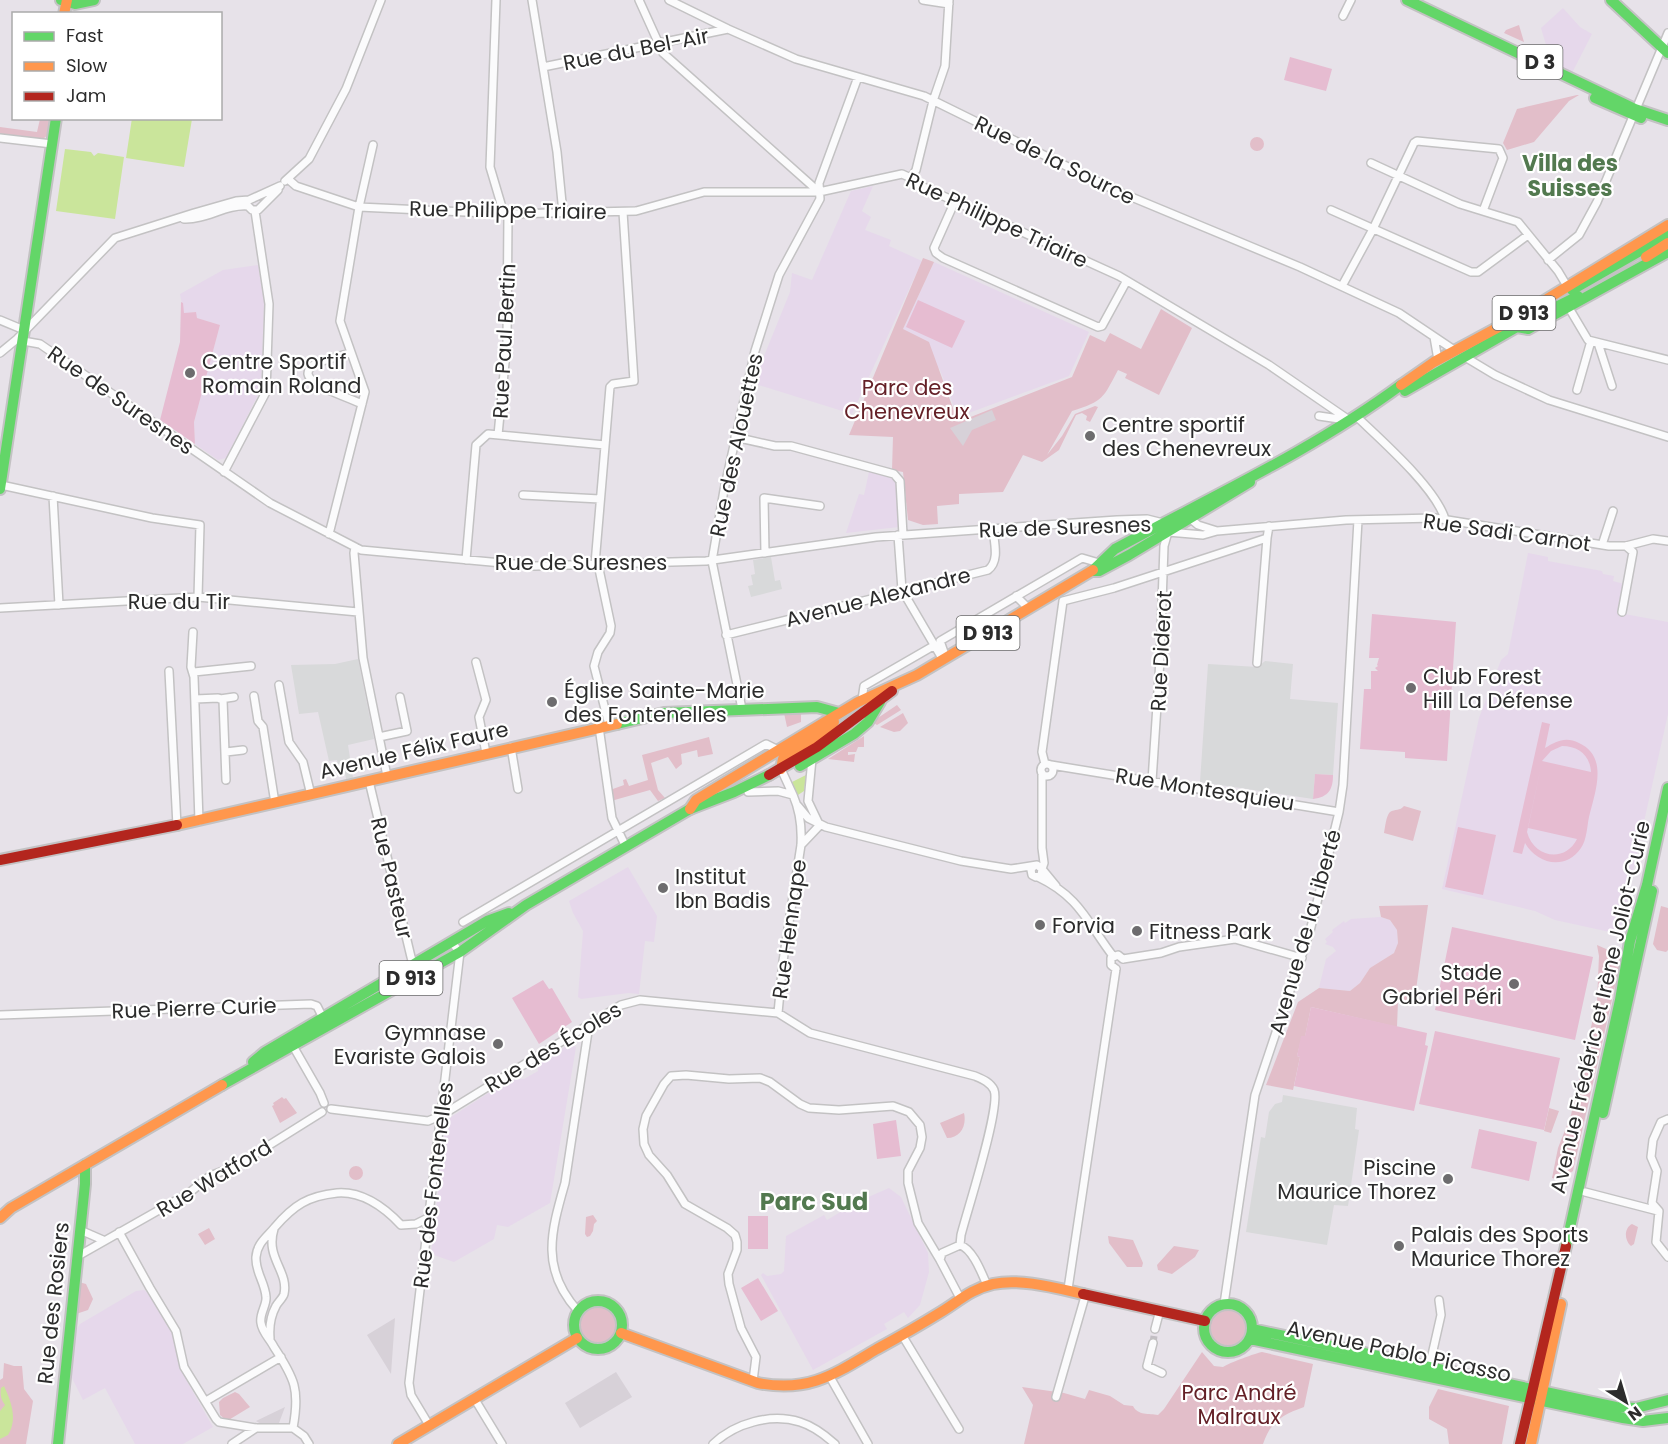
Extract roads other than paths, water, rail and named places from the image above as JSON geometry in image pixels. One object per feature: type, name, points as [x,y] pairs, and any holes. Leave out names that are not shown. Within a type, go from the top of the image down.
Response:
[{"type":"main road","points":[[70,3],[94,0]]},
{"type":"main road","points":[[1611,0],[1665,50]]},
{"type":"main road","name":"D 3","points":[[1409,1],[1416,8],[1633,113],[1668,125]]},
{"type":"main road","name":"D 3","points":[[1633,113],[1668,120]]},
{"type":"main road","points":[[0,487],[56,120]]},
{"type":"main road","name":"D 913","points":[[1521,315],[1668,225]]},
{"type":"main road","name":"D 913","points":[[690,809],[696,800],[862,700],[899,685],[1029,609],[1060,596],[1115,549],[1187,516],[1380,401],[1438,360],[1599,276],[1668,234]]},
{"type":"main road","name":"D 913","points":[[1380,401],[1390,399],[1517,327],[1586,292],[1668,243]]},
{"type":"main road","name":"D 913","points":[[1517,327],[1528,329],[1601,291],[1668,252]]},
{"type":"main road","points":[[1586,292],[1601,291]]},
{"type":"main road","points":[[1454,351],[1465,356]]},
{"type":"main road","name":"D 913","points":[[734,792],[748,792],[782,772],[882,700],[899,685]]},
{"type":"main road","name":"D 913","points":[[0,1218],[5,1210],[460,952],[526,905],[690,809],[812,759],[854,734],[868,722],[882,700]]},
{"type":"main road","name":"Avenue Félix Faure","points":[[0,860],[177,826],[664,713],[817,707],[839,714]]},
{"type":"main road","points":[[782,772],[783,759],[825,731],[839,714],[850,722],[854,734]]},
{"type":"main road","name":"Avenue Frédéric et Irène Joliot-Curie","points":[[1531,1444],[1537,1395],[1620,1000],[1630,941],[1647,885],[1668,788]]},
{"type":"main road","name":"Avenue Frédéric et Irène Joliot-Curie","points":[[1521,1444],[1537,1395],[1586,1192],[1668,811]]},
{"type":"main road","name":"D 913","points":[[229,1081],[265,1053],[413,964],[488,921],[526,905]]},
{"type":"main road","name":"Rue des Rosiers","points":[[58,1444],[78,1256],[81,1168]]},
{"type":"main road","points":[[621,1333],[753,1381],[770,1386],[790,1387],[830,1377],[975,1289],[987,1286],[1020,1283],[1068,1289],[1204,1320]]},
{"type":"main road","points":[[601,1301],[609,1304],[621,1316],[621,1333],[612,1345],[598,1350],[586,1347],[577,1338],[574,1322],[578,1311],[584,1305],[592,1302],[601,1301]]},
{"type":"main road","points":[[1224,1304],[1234,1304],[1243,1308],[1249,1315],[1251,1334],[1241,1348],[1235,1351],[1216,1349],[1207,1340],[1203,1327],[1204,1320],[1212,1309],[1224,1304]]},
{"type":"main road","name":"Avenue Pablo Picasso","points":[[1251,1334],[1537,1395]]},
{"type":"main road","name":"Avenue Pablo Picasso","points":[[1251,1334],[1429,1368],[1537,1395]]},
{"type":"main road","points":[[398,1444],[577,1338]]},
{"type":"main road","points":[[1537,1395],[1626,1408],[1646,1407],[1668,1400]]},
{"type":"main road","points":[[1537,1395],[1634,1420],[1668,1418]]},
{"type":"street","points":[[255,211],[309,159],[346,89],[381,0]]},
{"type":"street","name":"Rue Paul Bertin","points":[[466,560],[476,445],[488,434],[498,435],[507,342],[506,214],[490,167],[496,0]]},
{"type":"street","points":[[532,0],[557,152],[563,213]]},
{"type":"street","points":[[639,0],[663,53],[819,192]]},
{"type":"street","name":"Rue de la Source","points":[[669,0],[796,59],[933,101],[1117,191],[1300,267],[1400,313],[1454,351]]},
{"type":"street","points":[[911,178],[916,170],[933,101],[945,66],[949,2],[923,0]]},
{"type":"street","points":[[1343,16],[1351,0]]},
{"type":"street","name":"Rue du Bel-Air","points":[[543,67],[729,29]]},
{"type":"street","points":[[1548,260],[1579,235],[1597,202],[1633,113],[1665,50],[1668,33]]},
{"type":"street","name":"Rue des Alouettes","points":[[742,709],[712,561],[735,437],[755,351],[779,275],[820,199],[819,183],[858,77]]},
{"type":"street","points":[[0,138],[52,144]]},
{"type":"street","points":[[1342,286],[1414,143],[1421,140],[1494,147],[1501,151],[1502,161],[1483,211]]},
{"type":"street","points":[[329,534],[365,392],[340,321],[358,207],[372,145]]},
{"type":"street","points":[[1371,163],[1460,204],[1515,220],[1567,286]]},
{"type":"street","name":"Rue Philippe Triaire","points":[[288,178],[296,186],[358,207],[506,214],[636,211],[704,192],[819,192],[897,174],[911,178],[919,185],[1119,276],[1269,365],[1352,418],[1422,483],[1441,508],[1444,519]]},
{"type":"street","points":[[0,353],[23,336],[113,239],[226,204],[248,203],[280,186]]},
{"type":"street","points":[[257,197],[261,200],[262,205]]},
{"type":"street","points":[[955,201],[935,244],[935,251],[938,255],[1091,325],[1102,326],[1126,282]]},
{"type":"street","points":[[224,472],[267,388],[269,304],[255,211],[248,203]]},
{"type":"street","points":[[1331,210],[1475,273],[1528,235]]},
{"type":"street","points":[[623,212],[634,381],[613,384],[610,387],[595,564],[599,569],[611,626],[610,633],[598,652],[594,666],[604,726],[612,818],[626,847]]},
{"type":"street","points":[[1569,308],[1586,337],[1594,342],[1668,360]]},
{"type":"street","name":"Rue de Suresnes","points":[[0,320],[23,336],[40,344],[270,503],[361,550],[535,566],[712,561],[901,535],[1117,520],[1147,519],[1165,528]]},
{"type":"street","points":[[1434,337],[1438,360]]},
{"type":"street","points":[[1594,342],[1612,386]]},
{"type":"street","points":[[1577,390],[1594,342]]},
{"type":"street","points":[[350,353],[316,363],[309,369],[308,374],[318,384],[362,404]]},
{"type":"street","points":[[1465,356],[1495,375],[1549,400],[1668,437]]},
{"type":"street","points":[[1319,416],[1352,418]]},
{"type":"street","points":[[498,435],[605,446]]},
{"type":"street","points":[[735,437],[775,446],[791,446],[894,474],[900,481],[902,590],[945,659]]},
{"type":"street","points":[[0,487],[152,518],[200,525],[198,597]]},
{"type":"street","points":[[523,495],[600,499]]},
{"type":"street","points":[[53,496],[59,605]]},
{"type":"street","points":[[765,553],[764,498],[820,506]]},
{"type":"street","points":[[1602,544],[1613,512]]},
{"type":"street","points":[[1187,516],[1198,525],[1216,531]]},
{"type":"street","name":"Rue Sadi Carnot","points":[[1165,528],[1192,535],[1269,526],[1358,520],[1444,519],[1602,544],[1626,546],[1653,539],[1668,541]]},
{"type":"street","name":"Avenue de la Liberté","points":[[1224,1304],[1255,1095],[1302,958],[1339,812],[1343,785],[1358,520]]},
{"type":"street","points":[[1257,663],[1269,526]]},
{"type":"street","name":"Rue Diderot","points":[[1152,781],[1165,528]]},
{"type":"street","name":"Avenue Alexandre","points":[[726,634],[988,570],[994,566],[995,560],[993,529]]},
{"type":"street","points":[[1042,792],[1054,770],[1042,752],[1060,596],[1114,588],[1267,537]]},
{"type":"street","points":[[1622,612],[1633,552],[1626,546]]},
{"type":"street","points":[[355,547],[363,658],[387,776]]},
{"type":"street","points":[[945,659],[940,641],[1082,558],[1095,567]]},
{"type":"street","points":[[1016,596],[1029,609]]},
{"type":"street","name":"Rue du Tir","points":[[0,608],[198,597],[358,612]]},
{"type":"street","points":[[193,632],[192,667],[199,821]]},
{"type":"street","points":[[862,700],[864,686],[935,645]]},
{"type":"street","points":[[476,662],[486,699],[478,717],[486,753]]},
{"type":"street","points":[[194,672],[251,666]]},
{"type":"street","points":[[169,671],[177,826]]},
{"type":"street","points":[[279,685],[289,742],[303,762],[311,795]]},
{"type":"street","points":[[254,696],[258,722],[263,727],[275,803]]},
{"type":"street","points":[[195,699],[234,697]]},
{"type":"street","points":[[379,737],[407,731],[400,697]]},
{"type":"street","points":[[220,699],[223,700],[224,706],[226,780]]},
{"type":"street","points":[[463,922],[766,744],[778,750]]},
{"type":"street","points":[[511,747],[518,789]]},
{"type":"street","points":[[226,752],[243,750]]},
{"type":"street","points":[[812,759],[808,801],[820,825]]},
{"type":"street","points":[[1035,876],[1042,874],[1044,868],[1041,768],[1048,764]]},
{"type":"street","name":"Rue Montesquieu","points":[[1048,764],[1339,812]]},
{"type":"street","name":"Rue Montesquieu","points":[[1051,775],[1071,768]]},
{"type":"street","name":"Rue Hennape","points":[[778,1013],[802,828],[798,806],[782,772]]},
{"type":"street","points":[[1041,773],[1046,777],[1051,775]]},
{"type":"street","name":"Rue Pasteur","points":[[369,781],[413,964],[422,972]]},
{"type":"street","points":[[748,792],[778,791],[793,795]]},
{"type":"street","points":[[798,806],[808,818],[820,825],[961,861],[1009,869],[1035,876],[1056,886]]},
{"type":"street","name":"Rue Hennape","points":[[801,845],[820,825]]},
{"type":"street","points":[[1035,876],[1031,872],[1042,848]]},
{"type":"street","points":[[1009,869],[1033,866],[1044,868],[1056,886],[1083,912],[1113,956]]},
{"type":"street","points":[[1113,956],[1118,955],[1124,959],[1235,939],[1302,958]]},
{"type":"street","points":[[452,943],[460,952]]},
{"type":"street","name":"Rue des Fontenelles","points":[[429,1425],[411,1395],[409,1383],[460,952]]},
{"type":"street","points":[[1113,956],[1110,964],[1116,969]]},
{"type":"street","points":[[1116,969],[1122,967],[1124,959]]},
{"type":"street","points":[[1068,1289],[1116,969]]},
{"type":"street","name":"Rue des Écoles","points":[[442,1115],[621,1005],[640,1000],[778,1013]]},
{"type":"street","name":"Rue Pierre Curie","points":[[0,1015],[312,1004],[317,1006],[323,1018]]},
{"type":"street","points":[[778,1013],[810,1033],[975,1076],[991,1085],[995,1092],[994,1105],[983,1160],[960,1245]]},
{"type":"street","points":[[578,1311],[558,1280],[551,1256],[558,1207],[565,1183],[589,1025]]},
{"type":"street","points":[[293,1046],[324,1103],[329,1104],[331,1110]]},
{"type":"street","points":[[753,1381],[756,1357],[741,1328],[729,1284],[728,1274],[737,1250],[735,1235],[685,1204],[667,1175],[652,1160],[644,1144],[646,1116],[663,1084],[671,1076],[760,1078],[770,1082],[809,1108],[839,1110],[893,1107],[909,1112],[920,1125],[922,1137],[920,1148],[908,1171],[908,1183],[918,1223],[960,1298]]},
{"type":"street","points":[[324,1103],[320,1109],[327,1113],[331,1110],[428,1120],[442,1115]]},
{"type":"street","name":"Rue Watford","points":[[78,1256],[189,1193],[210,1176],[236,1166],[322,1112]]},
{"type":"street","points":[[1668,1119],[1661,1122],[1653,1140],[1651,1157],[1657,1171],[1652,1203],[1659,1211],[1656,1242],[1668,1257]]},
{"type":"street","points":[[1586,1192],[1659,1211]]},
{"type":"street","points":[[293,1428],[296,1386],[294,1379],[260,1322],[266,1298],[256,1272],[256,1257],[257,1248],[262,1240],[284,1215],[304,1201],[339,1193],[366,1198],[387,1211],[400,1225],[416,1224],[428,1218]]},
{"type":"street","points":[[270,1340],[270,1317],[284,1294],[280,1269],[271,1246],[275,1227]]},
{"type":"street","points":[[80,1230],[103,1240]]},
{"type":"street","points":[[119,1232],[176,1331],[184,1366],[219,1422],[256,1428],[293,1428],[304,1436],[309,1444]]},
{"type":"street","points":[[940,1260],[942,1253],[960,1245],[965,1247],[987,1286]]},
{"type":"street","points":[[1056,1397],[1086,1293]]},
{"type":"street","points":[[1429,1368],[1441,1315],[1439,1300]]},
{"type":"street","points":[[1155,1329],[1160,1310]]},
{"type":"street","points":[[902,1335],[959,1429]]},
{"type":"street","points":[[1153,1343],[1147,1366],[1162,1373]]},
{"type":"street","points":[[206,1401],[280,1357]]},
{"type":"street","points":[[830,1377],[868,1444]]},
{"type":"street","points":[[474,1398],[502,1444]]},
{"type":"street","points":[[713,1444],[727,1432],[746,1423],[774,1419],[799,1422],[823,1434],[836,1444]]},
{"type":"street","points":[[231,1444],[256,1428]]},
{"type":"tunnel","points":[[1153,1343],[1155,1329]]},
{"type":"place","name":"Centre Sportif Romain Roland","points":[[190,373]]},
{"type":"place","name":"Centre sportif des Chenevreux","points":[[1090,436]]},
{"type":"place","name":"Club Forest Hill La Défense","points":[[1411,688]]},
{"type":"place","name":"Église Sainte-Marie des Fontenelles","points":[[552,702]]},
{"type":"place","name":"Institut Ibn Badis","points":[[663,888]]},
{"type":"place","name":"Forvia","points":[[1040,925]]},
{"type":"place","name":"Fitness Park","points":[[1137,931]]},
{"type":"place","name":"Stade Gabriel Péri","points":[[1514,984]]},
{"type":"place","name":"Gymnase Evariste Galois","points":[[498,1044]]},
{"type":"place","name":"Piscine Maurice Thorez","points":[[1448,1179]]},
{"type":"place","name":"Palais des Sports Maurice Thorez","points":[[1399,1246]]},
{"type":"district","name":"Villa des Suisses","points":[[1570,176]]},
{"type":"district","name":"Parc Sud","points":[[814,1201]]},
{"type":"park label","name":"Parc des Chenevreux","points":[[907,399]]},
{"type":"park label","name":"Parc André Malraux","points":[[1239,1404]]}]
